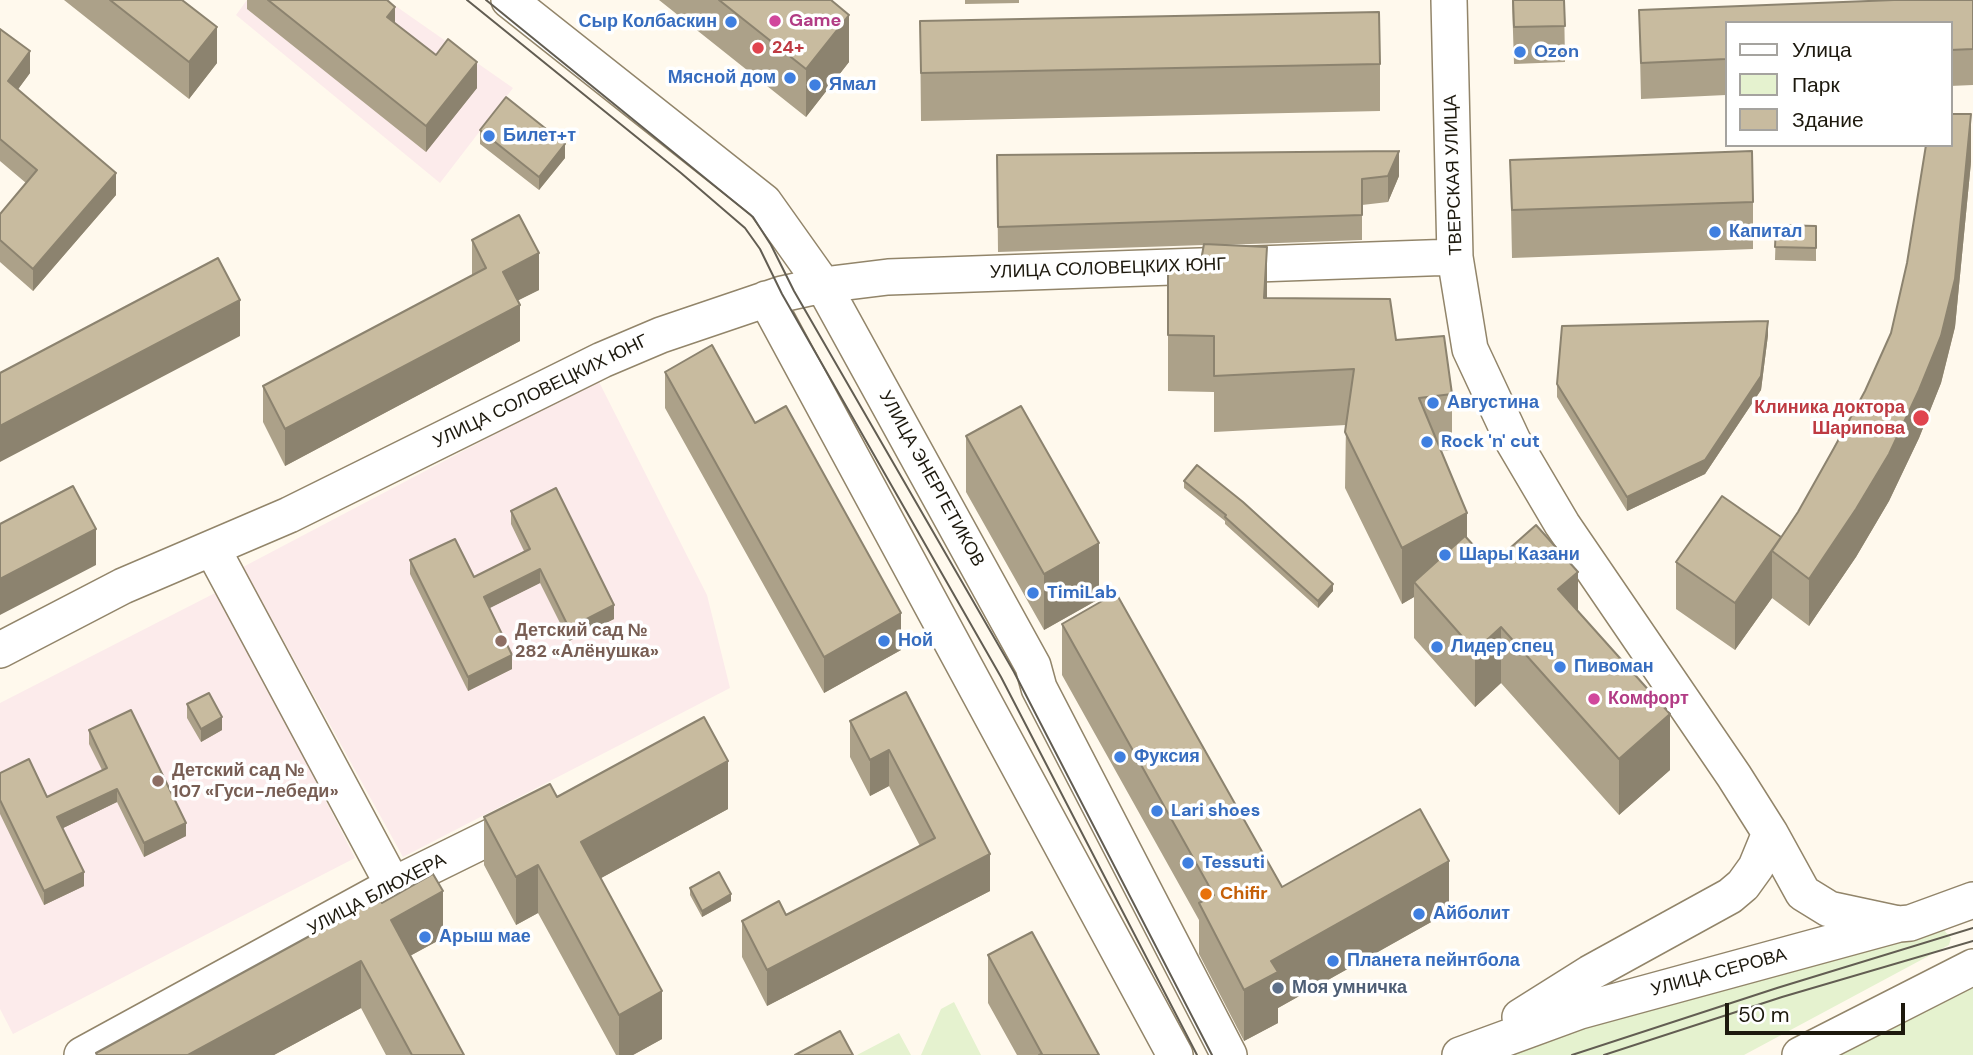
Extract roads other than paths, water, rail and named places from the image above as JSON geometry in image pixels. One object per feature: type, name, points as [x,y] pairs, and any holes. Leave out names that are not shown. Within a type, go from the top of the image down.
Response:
[{"type":"street","name":"УЛИЦА ЭНЕРГЕТИКОВ","points":[[509,0],[764,202],[823,285],[1033,666],[1039,688],[1229,1055]]},
{"type":"street","name":"ТВЕРСКАЯ УЛИЦА","points":[[1450,0],[1455,257],[1470,349],[1513,441],[1562,524],[1734,776],[1803,893],[1829,909],[1899,924]]},
{"type":"street","name":"УЛИЦА СОЛОВЕЦКИХ ЮНГ","points":[[0,650],[123,586],[289,515],[602,360],[661,335],[766,299],[823,285],[888,277],[1455,257]]},
{"type":"street","points":[[766,299],[1175,1055]]},
{"type":"street","points":[[212,548],[393,884]]},
{"type":"street","name":"УЛИЦА БЛЮХЕРА","points":[[82,1055],[393,884],[556,806]]},
{"type":"street","name":"УЛИЦА СЕРОВА","points":[[1463,1054],[1590,973],[1730,896],[1743,885],[1756,867],[1770,833]]},
{"type":"street","name":"УЛИЦА СЕРОВА","points":[[1463,1054],[1580,1011],[1910,923],[1973,900]]},
{"type":"street","points":[[1800,1055],[1973,967]]},
{"type":"tram line","points":[[467,0],[681,173],[745,228],[760,249],[782,294],[1001,677],[1197,1055]]},
{"type":"tram line","points":[[486,0],[753,217],[1014,672],[1212,1055]]},
{"type":"tram line","points":[[1572,1055],[1973,928]]},
{"type":"tram line","points":[[1604,1055],[1782,997],[1973,941]]},
{"type":"place","name":"Game","points":[[775,21]]},
{"type":"place","name":"Сыр Колбаскин","points":[[731,22]]},
{"type":"place","name":"24+","points":[[758,48]]},
{"type":"place","name":"Ozon","points":[[1520,52]]},
{"type":"place","name":"Мясной дом","points":[[790,78]]},
{"type":"place","name":"Ямал","points":[[815,85]]},
{"type":"place","name":"Билет+т","points":[[489,136]]},
{"type":"place","name":"Капитал","points":[[1715,232]]},
{"type":"place","name":"Августина","points":[[1433,403]]},
{"type":"place","name":"Клиника доктора Шарипова","points":[[1921,418]]},
{"type":"place","name":"Rock 'n' cut","points":[[1427,442]]},
{"type":"place","name":"Шары Казани","points":[[1445,555]]},
{"type":"place","name":"TimiLab","points":[[1033,593]]},
{"type":"place","name":"Детский сад № 282 «Алёнушка»","points":[[501,641]]},
{"type":"place","name":"Ной","points":[[884,641]]},
{"type":"place","name":"Лидер спец","points":[[1437,647]]},
{"type":"place","name":"Пивоман","points":[[1560,667]]},
{"type":"place","name":"Комфорт","points":[[1594,699]]},
{"type":"place","name":"Фуксия","points":[[1120,757]]},
{"type":"place","name":"Детский сад № 107 «Гуси-лебеди»","points":[[158,781]]},
{"type":"place","name":"Lari shoes","points":[[1157,811]]},
{"type":"place","name":"Tessuti","points":[[1188,863]]},
{"type":"place","name":"Chifir","points":[[1206,894]]},
{"type":"place","name":"Айболит","points":[[1419,914]]},
{"type":"place","name":"Арыш мае","points":[[425,937]]},
{"type":"place","name":"Планета пейнтбола","points":[[1333,961]]},
{"type":"place","name":"Моя умничка","points":[[1278,988]]}]
